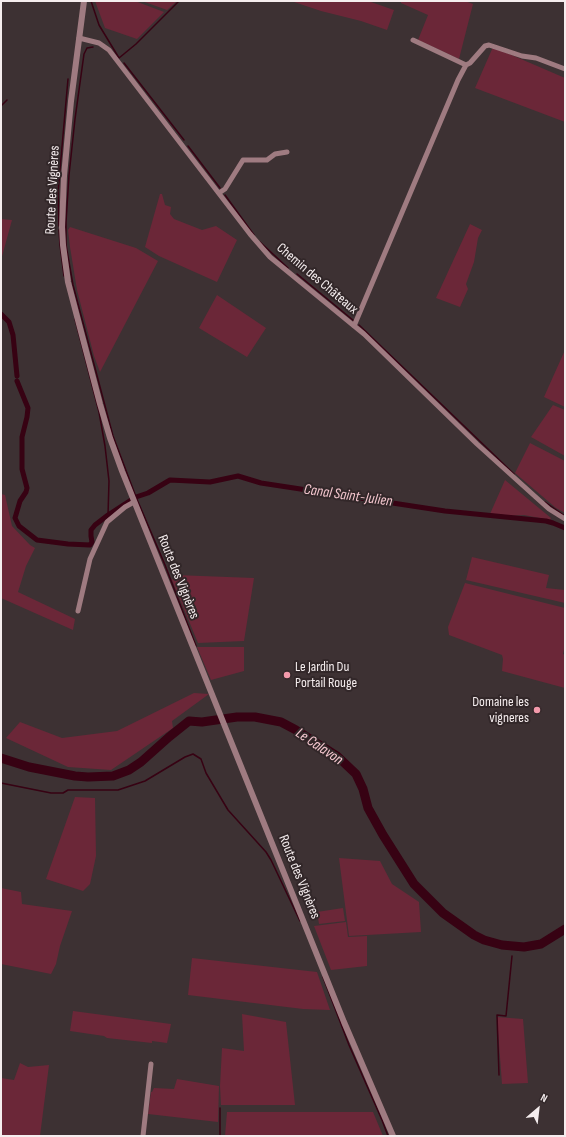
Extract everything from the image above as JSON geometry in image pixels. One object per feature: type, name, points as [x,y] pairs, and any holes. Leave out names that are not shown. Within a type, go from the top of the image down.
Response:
[{"type":"street","name":"Route des Vignères","points":[[84,1],[71,101],[64,176],[62,209],[63,245],[68,282],[100,404],[110,438],[133,500],[344,1022],[392,1136]]},
{"type":"street","name":"Chemin des Châteaux","points":[[79,38],[99,43],[109,50],[250,234],[270,257],[354,326],[539,500],[549,509],[565,518]]},
{"type":"street","points":[[413,40],[466,65]]},
{"type":"street","points":[[354,326],[458,80],[466,65],[470,63],[485,46],[489,45],[522,56],[536,58],[565,69]]},
{"type":"street","points":[[219,193],[225,189],[243,160],[267,160],[275,154],[287,152]]},
{"type":"street","points":[[78,611],[90,559],[107,522],[133,500]]},
{"type":"street","points":[[143,1136],[151,1064]]},
{"type":"shaded area","points":[[95,1],[135,1],[164,12],[137,39],[105,28]]},
{"type":"shaded area","points":[[142,1],[177,1],[167,10]]},
{"type":"shaded area","points":[[291,1],[368,1],[394,10],[387,30]]},
{"type":"shaded area","points":[[401,1],[465,1],[473,4],[459,59],[418,40],[428,15],[401,3]]},
{"type":"shaded area","points":[[493,47],[565,78],[565,122],[475,88]]},
{"type":"shaded area","points":[[160,194],[162,194],[165,205],[171,207],[170,214],[174,219],[202,230],[216,226],[237,240],[217,282],[159,256],[145,247]]},
{"type":"shaded area","points":[[1,219],[12,220],[1,260]]},
{"type":"shaded area","points":[[470,224],[482,230],[478,238],[474,262],[466,284],[468,289],[460,307],[436,298]]},
{"type":"shaded area","points":[[70,227],[136,248],[158,261],[100,372],[94,356],[77,290],[68,230]]},
{"type":"shaded area","points":[[217,295],[266,328],[247,357],[199,328]]},
{"type":"shaded area","points":[[565,350],[565,407],[544,397]]},
{"type":"shaded area","points":[[553,405],[565,410],[565,456],[531,437]]},
{"type":"shaded area","points":[[530,443],[565,461],[565,513],[556,508],[515,473]]},
{"type":"shaded area","points":[[505,480],[551,518],[550,520],[524,515],[507,516],[490,514]]},
{"type":"shaded area","points":[[1,494],[5,495],[12,526],[30,545],[35,548],[26,566],[18,592],[75,619],[73,630],[1,598]]},
{"type":"shaded area","points":[[472,557],[549,575],[546,588],[565,590],[565,603],[466,580]]},
{"type":"shaded area","points":[[175,575],[254,578],[244,641],[198,643],[172,580]]},
{"type":"shaded area","points":[[465,583],[565,608],[565,645],[563,654],[565,655],[565,688],[502,671],[502,655],[449,635],[448,627]]},
{"type":"shaded area","points":[[197,647],[244,647],[244,671],[211,680]]},
{"type":"shaded area","points":[[194,693],[209,694],[172,721],[173,728],[111,770],[68,767],[6,738],[20,722],[62,738],[117,731]]},
{"type":"shaded area","points":[[75,797],[95,798],[96,856],[90,884],[83,891],[46,879]]},
{"type":"shaded area","points":[[339,858],[380,861],[392,884],[419,902],[421,932],[349,936]]},
{"type":"shaded area","points":[[1,888],[21,892],[22,904],[72,911],[60,946],[56,964],[51,974],[1,964]]},
{"type":"shaded area","points":[[343,908],[345,921],[319,924],[317,912]]},
{"type":"shaded area","points":[[346,922],[348,937],[367,936],[367,966],[331,970],[314,926]]},
{"type":"shaded area","points":[[192,958],[317,972],[330,1010],[303,1009],[188,995]]},
{"type":"shaded area","points":[[73,1011],[171,1024],[167,1043],[152,1041],[152,1043],[107,1038],[104,1036],[70,1031]]},
{"type":"shaded area","points":[[242,1014],[286,1022],[295,1105],[221,1105],[220,1086],[222,1048],[244,1051]]},
{"type":"shaded area","points":[[497,1017],[523,1019],[528,1083],[502,1084]]},
{"type":"shaded area","points":[[20,1063],[28,1067],[49,1065],[40,1136],[1,1136],[1,1078],[14,1080]]},
{"type":"shaded area","points":[[177,1079],[219,1086],[218,1122],[148,1114],[151,1092],[154,1088],[174,1089]]},
{"type":"shaded area","points":[[227,1112],[373,1112],[383,1136],[225,1136]]},
{"type":"waterway","points":[[91,1],[99,25],[119,58],[136,44],[179,1]]},
{"type":"waterway","points":[[93,47],[87,48],[84,54],[75,119],[69,175],[66,245],[73,285],[113,436],[196,646]]},
{"type":"waterway","points":[[124,63],[184,140]]},
{"type":"waterway","points":[[59,226],[58,192],[68,79]]},
{"type":"waterway","points":[[1,106],[7,100]]},
{"type":"waterway","points":[[188,146],[220,188]]},
{"type":"waterway","points":[[225,195],[254,235]]},
{"type":"waterway","points":[[59,230],[64,276]]},
{"type":"waterway","points":[[260,242],[288,268]]},
{"type":"waterway","points":[[297,274],[354,321]]},
{"type":"waterway","name":"Canal Saint-Julien","points":[[1,314],[9,322],[13,335],[17,376]]},
{"type":"waterway","points":[[75,319],[99,412],[105,446],[109,481],[108,515]]},
{"type":"waterway","points":[[359,325],[514,474]]},
{"type":"waterway","name":"Canal Saint-Julien","points":[[17,381],[28,408],[22,437],[22,469],[27,488],[20,501],[15,518],[19,526],[37,540],[90,545],[92,542],[91,530],[95,525],[131,500]]},
{"type":"waterway","name":"Canal Saint-Julien","points":[[136,497],[148,493],[170,480],[210,482],[238,476],[261,483],[445,511],[546,521],[565,528]]},
{"type":"waterway","points":[[545,502],[565,516]]},
{"type":"waterway","name":"Le Calavon","points":[[1,758],[29,767],[75,776],[113,776],[129,770],[141,762],[189,721],[202,722],[237,717],[255,717],[281,722],[337,756],[356,774],[363,789],[368,808],[383,835],[414,884],[443,913],[474,935],[484,940],[502,945],[524,947],[541,944],[565,929]]},
{"type":"waterway","points":[[1,783],[51,793],[63,793],[68,790],[118,790],[145,781],[185,757],[193,754],[201,759],[206,773],[228,810],[266,852],[300,921]]},
{"type":"waterway","points":[[499,1075],[497,1015],[506,1016],[512,956]]},
{"type":"waterway","points":[[323,977],[349,1045],[388,1136]]},
{"type":"waterway","points":[[220,1108],[220,1136]]},
{"type":"place","name":"Le Jardin Du Portail Rouge","points":[[287,675]]},
{"type":"place","name":"Domaine les vigneres","points":[[537,710]]}]
